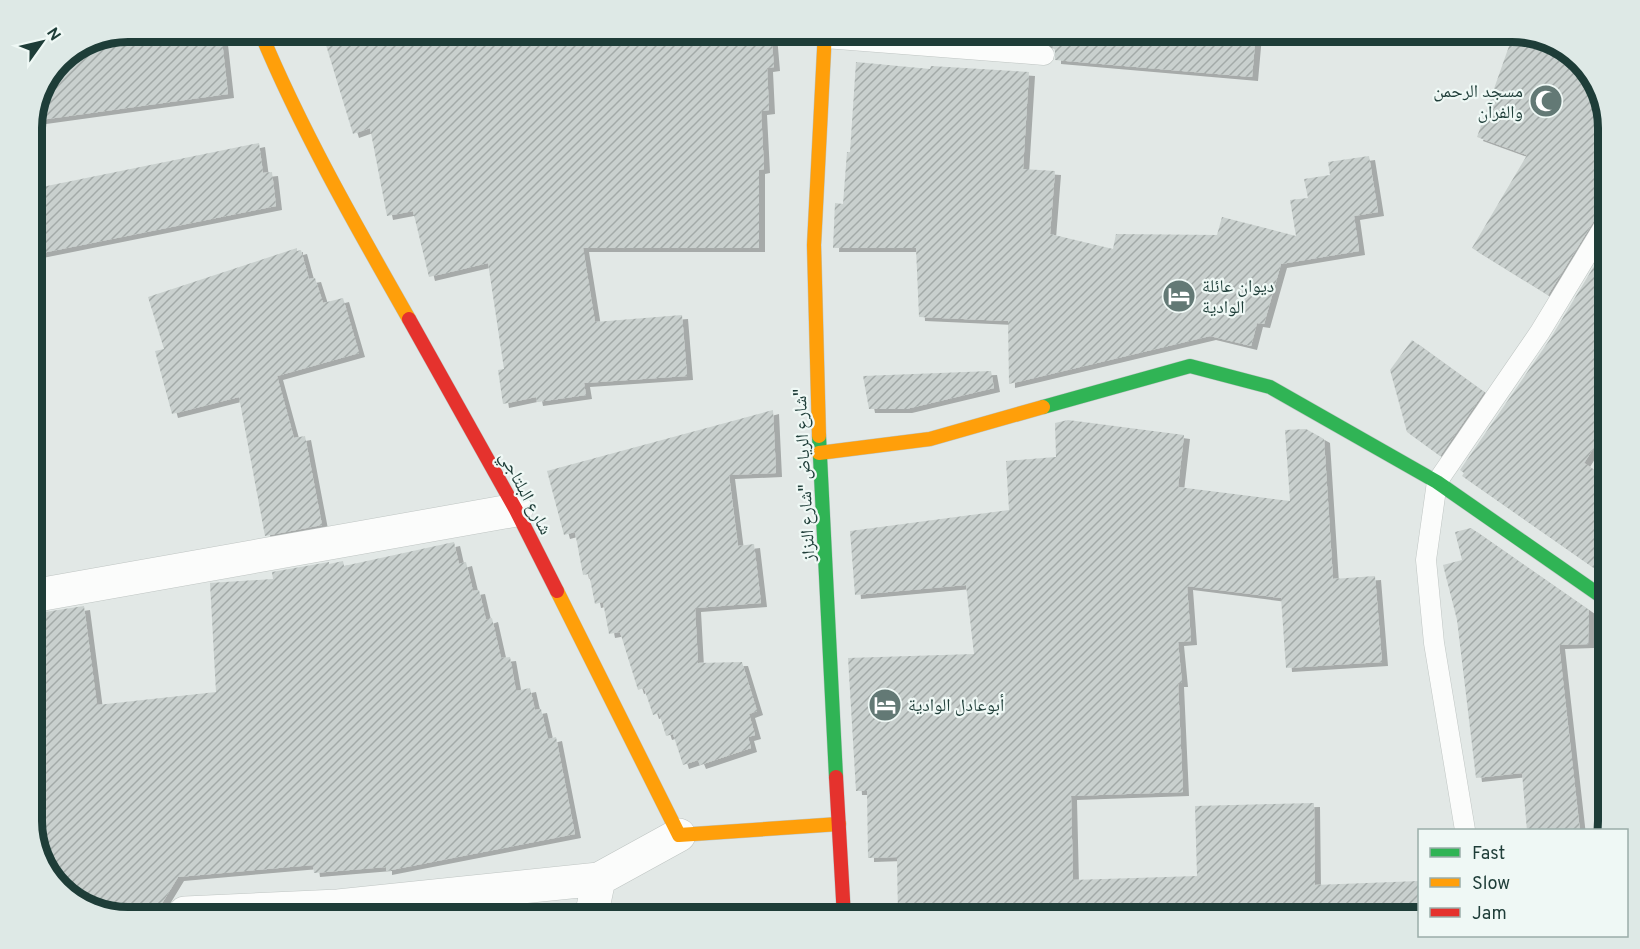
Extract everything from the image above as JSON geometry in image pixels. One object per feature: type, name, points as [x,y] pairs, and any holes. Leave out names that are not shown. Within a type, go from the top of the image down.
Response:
[{"type":"street","name":"شارع البلتاجي","points":[[264,42],[343,202],[516,510],[680,835]]},
{"type":"street","name":"شارع الرياض \"شارع النزاز\"","points":[[825,42],[814,272],[819,453],[843,907]]},
{"type":"street","points":[[819,453],[930,439],[1190,366],[1270,387],[1437,482],[1598,594]]},
{"type":"street","points":[[42,594],[516,510]]},
{"type":"street","points":[[316,907],[599,879],[680,835],[839,824]]},
{"type":"street","points":[[593,907],[599,879]]},
{"type":"lane","points":[[902,42],[1044,55]]},
{"type":"lane","points":[[1465,829],[1434,643],[1426,560],[1437,482],[1540,332],[1598,236]]},
{"type":"building","points":[[128,42],[222,42],[228,94],[43,120],[51,90],[60,76],[63,72],[72,72],[72,62],[101,47]]},
{"type":"building","points":[[325,42],[772,42],[774,67],[767,68],[769,110],[761,111],[764,169],[759,170],[759,248],[583,248],[595,322],[682,315],[687,376],[584,383],[586,395],[537,402],[536,397],[503,404],[498,370],[504,369],[488,263],[429,277],[413,211],[387,216],[370,128],[353,134]]},
{"type":"building","points":[[1031,42],[1255,42],[1252,77],[1055,60],[1055,50],[1051,45]]},
{"type":"building","points":[[1510,42],[1534,45],[1555,54],[1573,67],[1591,95],[1598,123],[1598,214],[1548,295],[1472,248],[1527,155],[1477,137]]},
{"type":"building","points":[[856,62],[930,69],[931,66],[1029,72],[1023,169],[1055,171],[1050,234],[1113,249],[1116,234],[1217,235],[1222,217],[1296,236],[1290,200],[1308,198],[1304,179],[1330,175],[1328,162],[1369,156],[1378,212],[1354,216],[1359,251],[1281,264],[1264,324],[1257,323],[1251,346],[1210,336],[1009,384],[1008,321],[919,317],[916,248],[833,248],[835,203],[843,204],[847,152],[850,152]]},
{"type":"building","points":[[259,143],[263,173],[272,172],[276,206],[42,253],[42,187]]},
{"type":"building","points":[[297,248],[297,251],[301,250],[309,279],[315,278],[323,303],[343,298],[359,353],[277,376],[294,438],[305,436],[322,525],[265,536],[239,397],[172,414],[155,351],[164,349],[148,297]]},
{"type":"building","points":[[1598,260],[1598,441],[1584,463],[1598,472],[1598,571],[1462,476],[1464,473],[1460,470],[1550,339]]},
{"type":"building","points":[[1412,340],[1484,392],[1440,456],[1407,432],[1390,370]]},
{"type":"building","points":[[991,371],[994,388],[906,409],[869,409],[863,376]]},
{"type":"building","points":[[773,410],[776,473],[729,475],[738,546],[754,544],[761,603],[695,608],[698,663],[742,662],[757,711],[749,714],[755,735],[748,737],[751,748],[700,765],[698,760],[683,765],[673,734],[666,736],[659,713],[653,715],[644,688],[638,690],[620,632],[609,634],[603,602],[595,604],[589,574],[583,575],[575,532],[564,535],[547,471]]},
{"type":"building","points":[[1068,420],[1184,435],[1178,487],[1290,501],[1285,430],[1306,429],[1324,439],[1333,579],[1375,576],[1382,662],[1286,668],[1281,598],[1187,586],[1191,641],[1178,642],[1182,683],[1178,683],[1183,792],[1071,796],[1073,880],[1197,876],[1195,806],[1314,803],[1315,885],[1418,881],[1418,907],[898,907],[897,857],[868,858],[867,791],[856,791],[848,658],[974,654],[966,585],[855,595],[850,531],[1009,510],[1006,461],[1056,457],[1055,423]]},
{"type":"building","points":[[1471,528],[1589,610],[1588,644],[1559,645],[1580,829],[1527,829],[1522,773],[1476,778],[1457,620],[1443,565],[1462,560],[1455,532]]},
{"type":"building","points":[[454,542],[459,564],[466,562],[473,591],[479,590],[486,620],[492,618],[501,658],[510,657],[516,691],[530,688],[535,710],[541,709],[548,739],[556,737],[575,834],[386,871],[386,867],[314,873],[313,865],[178,877],[160,907],[106,904],[85,895],[67,882],[49,854],[42,826],[42,744],[44,744],[42,612],[84,606],[97,705],[216,692],[210,583],[273,579],[272,572],[329,562],[329,564],[343,561],[344,566]]},
{"type":"traffic: fast","points":[[1043,407],[1190,366],[1270,387],[1437,482],[1598,594]]},
{"type":"traffic: fast","points":[[819,436],[836,777]]},
{"type":"traffic: slow","points":[[265,42],[311,141],[409,319]]},
{"type":"traffic: slow","points":[[819,436],[814,245],[824,42]]},
{"type":"traffic: slow","points":[[819,453],[930,439],[1043,407]]},
{"type":"traffic: slow","points":[[557,591],[679,835],[839,824]]},
{"type":"traffic: jam","points":[[409,319],[516,510],[557,591]]},
{"type":"traffic: jam","points":[[836,777],[843,907]]},
{"type":"place","name":"مسجد الرحمن والفرآن","points":[[1546,101]]},
{"type":"place","name":"ديوان عائلة الوادية","points":[[1179,296]]},
{"type":"place","name":"أبوعادل الوادية","points":[[885,705]]}]
